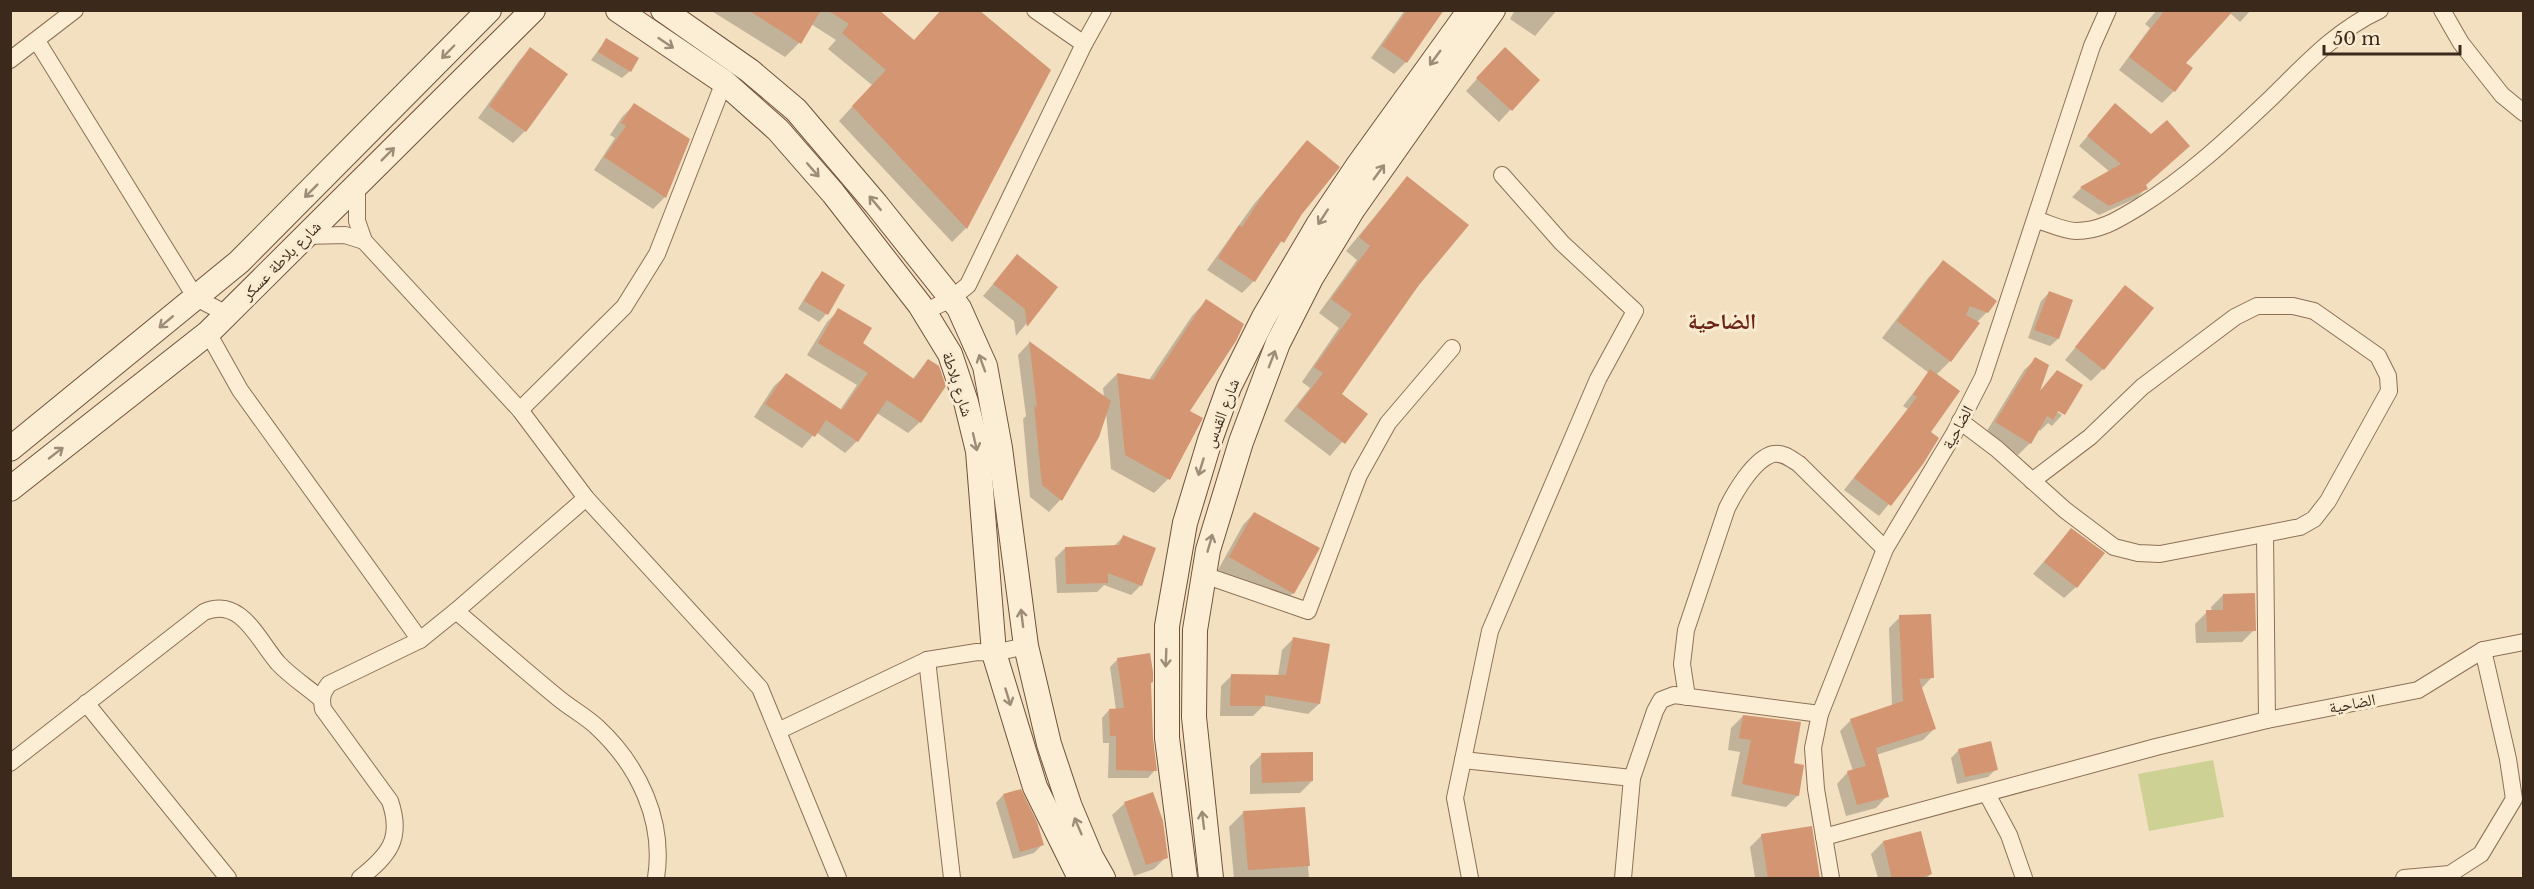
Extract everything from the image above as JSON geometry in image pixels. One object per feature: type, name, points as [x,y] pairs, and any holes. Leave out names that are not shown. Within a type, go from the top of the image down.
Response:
[{"type":"main road","name":"شارع بلاطة عسكر","points":[[10,449],[196,298],[247,253],[489,10]]},
{"type":"main road","name":"شارع بلاطة عسكر","points":[[10,489],[208,333],[533,10]]},
{"type":"main road","name":"شارع بلاطة","points":[[618,10],[724,82],[778,130],[833,194],[924,312],[950,354],[966,402],[978,451],[994,653],[1035,787],[1080,879]]},
{"type":"main road","name":"شارع بلاطة","points":[[663,10],[750,71],[796,110],[876,204],[959,308],[985,366],[1000,448],[1026,646],[1049,744],[1091,857],[1103,879]]},
{"type":"main road","name":"شارع القدس","points":[[1185,879],[1167,738],[1167,626],[1185,523],[1210,440],[1229,387],[1264,317],[1318,225],[1470,10]]},
{"type":"main road","name":"شارع القدس","points":[[1211,879],[1194,717],[1195,630],[1208,550],[1241,442],[1278,343],[1311,278],[1353,209],[1493,10]]},
{"type":"street","points":[[10,60],[75,10]]},
{"type":"street","points":[[1035,10],[1084,44]]},
{"type":"street","points":[[924,312],[951,299],[968,285],[1102,10]]},
{"type":"street","name":"الضاحية","points":[[1831,879],[1816,789],[1813,748],[1820,714],[1885,549],[1983,377],[2037,219],[2092,46],[2108,10]]},
{"type":"street","points":[[2037,219],[2075,231],[2108,226],[2154,198],[2271,98],[2312,56],[2362,18],[2380,10]]},
{"type":"street","points":[[2442,10],[2461,43],[2488,78],[2523,113]]},
{"type":"street","points":[[37,41],[196,298],[227,314]]},
{"type":"street","points":[[520,410],[624,307],[657,254],[724,82]]},
{"type":"street","points":[[1470,879],[1455,798],[1490,631],[1598,379],[1635,311],[1562,243],[1502,175]]},
{"type":"street","points":[[357,186],[357,221],[364,241],[520,410],[586,498],[760,688],[838,879]]},
{"type":"street","points":[[306,236],[345,235],[364,241]]},
{"type":"street","points":[[1960,421],[1997,450],[2032,481],[2065,510],[2114,547],[2160,554],[2300,527],[2314,519],[2328,501],[2389,391],[2388,376],[2378,356],[2314,311],[2293,306],[2257,306],[2235,316],[2142,387],[2091,437],[2032,481]]},
{"type":"street","points":[[208,333],[240,390],[420,640]]},
{"type":"street","points":[[1204,575],[1308,611],[1359,475],[1388,423],[1452,348]]},
{"type":"street","points":[[1687,697],[1682,664],[1686,630],[1727,508],[1736,491],[1761,460],[1774,454],[1786,456],[1799,464],[1885,549]]},
{"type":"street","points":[[321,699],[329,684],[420,640],[586,498]]},
{"type":"street","points":[[2265,534],[2267,720]]},
{"type":"street","points":[[10,763],[204,612],[213,608],[227,608],[238,613],[279,664],[321,699],[323,709],[390,801],[395,818],[395,835],[389,851],[360,879]]},
{"type":"street","points":[[456,611],[570,709],[596,726],[623,754],[643,787],[655,824],[658,863],[656,879]]},
{"type":"street","name":"الضاحية","points":[[1824,837],[2156,747],[2267,720],[2418,690],[2483,650],[2523,642]]},
{"type":"street","points":[[778,731],[927,660],[977,652],[994,653],[1026,646]]},
{"type":"street","points":[[2404,879],[2450,874],[2481,854],[2514,799],[2508,759],[2483,650]]},
{"type":"street","points":[[927,660],[952,879]]},
{"type":"street","points":[[1623,879],[1632,778],[1661,700],[1674,695],[1820,714]]},
{"type":"street","points":[[86,703],[228,879]]},
{"type":"street","points":[[1462,760],[1632,778]]},
{"type":"street","points":[[1987,794],[2009,835],[2024,879]]},
{"type":"green space","points":[[2213,760],[2224,817],[2149,831],[2138,774]]},
{"type":"building","points":[[748,10],[821,10],[801,44]]},
{"type":"building","points":[[827,10],[879,10],[914,40],[941,10],[979,10],[1051,70],[967,229],[852,106],[886,70],[842,33],[849,24]]},
{"type":"building","points":[[1407,10],[1444,10],[1407,63],[1382,46]]},
{"type":"building","points":[[2165,10],[2234,10],[2186,63],[2193,68],[2175,92],[2129,57]]},
{"type":"building","points":[[606,38],[639,58],[631,72],[598,52]]},
{"type":"building","points":[[530,47],[568,74],[526,132],[489,106]]},
{"type":"building","points":[[1505,47],[1540,80],[1512,111],[1476,78]]},
{"type":"building","points":[[634,103],[690,139],[666,198],[604,157],[626,126],[621,123]]},
{"type":"building","points":[[2115,103],[2151,134],[2167,120],[2190,146],[2146,185],[2148,189],[2109,206],[2080,187],[2121,164],[2087,136]]},
{"type":"building","points":[[1307,140],[1340,167],[1302,214],[1284,243],[1281,241],[1255,282],[1218,258],[1239,225],[1242,227],[1266,190]]},
{"type":"building","points":[[1407,176],[1469,225],[1419,285],[1342,394],[1368,414],[1345,444],[1297,407],[1323,373],[1314,367],[1352,314],[1331,299],[1370,246],[1359,237]]},
{"type":"building","points":[[1017,254],[1058,287],[1027,327],[1025,309],[993,284]]},
{"type":"building","points":[[1943,260],[1997,301],[1988,313],[1970,306],[1966,315],[1980,323],[1951,362],[1897,321]]},
{"type":"building","points":[[822,271],[845,285],[828,315],[804,301]]},
{"type":"building","points":[[2125,285],[2154,308],[2104,370],[2075,347]]},
{"type":"building","points":[[2049,291],[2073,300],[2059,339],[2034,330]]},
{"type":"building","points":[[1206,299],[1244,324],[1236,341],[1190,411],[1203,418],[1170,480],[1125,455],[1117,373],[1153,380]]},
{"type":"building","points":[[838,308],[872,328],[863,343],[914,379],[928,359],[939,366],[946,386],[921,423],[887,400],[858,442],[826,420],[815,437],[765,404],[786,373],[842,410],[868,373],[818,343]]},
{"type":"building","points":[[1029,341],[1111,401],[1099,437],[1062,501],[1042,485],[1034,405],[1037,408]]},
{"type":"building","points":[[2035,357],[2049,365],[2040,391],[2057,370],[2083,385],[2065,415],[2058,411],[2053,420],[2047,416],[2031,444],[1995,422]]},
{"type":"building","points":[[1930,369],[1960,391],[1931,432],[1939,438],[1923,464],[1891,506],[1854,478],[1917,397],[1913,394]]},
{"type":"building","points":[[1254,512],[1320,548],[1294,594],[1229,557]]},
{"type":"building","points":[[2071,528],[2105,553],[2077,588],[2044,562]]},
{"type":"building","points":[[1123,535],[1156,548],[1142,586],[1108,573],[1108,583],[1066,584],[1065,547],[1119,545]]},
{"type":"building","points":[[2255,593],[2256,631],[2207,632],[2206,610],[2223,610],[2223,594]]},
{"type":"building","points":[[1931,614],[1934,678],[1919,679],[1936,729],[1876,748],[1889,797],[1857,805],[1847,771],[1866,766],[1850,719],[1903,701],[1899,615]]},
{"type":"building","points":[[1293,637],[1330,644],[1320,704],[1265,695],[1265,706],[1230,706],[1231,674],[1286,675]]},
{"type":"building","points":[[1150,653],[1153,672],[1151,683],[1153,738],[1157,771],[1116,770],[1116,736],[1110,736],[1109,709],[1124,708],[1117,658]]},
{"type":"building","points":[[1743,715],[1801,722],[1794,763],[1804,765],[1799,796],[1742,784],[1751,740],[1739,738]]},
{"type":"building","points":[[1991,741],[1998,770],[1965,777],[1958,749]]},
{"type":"building","points":[[1313,752],[1313,781],[1262,783],[1261,753]]},
{"type":"building","points":[[1021,789],[1037,822],[1044,845],[1020,852],[1003,794]]},
{"type":"building","points":[[1153,792],[1163,821],[1168,858],[1146,865],[1124,802]]},
{"type":"building","points":[[1305,807],[1310,866],[1248,870],[1243,811]]},
{"type":"building","points":[[1812,826],[1820,879],[1768,879],[1761,834]]},
{"type":"building","points":[[1921,831],[1932,874],[1915,879],[1892,879],[1883,841]]},
{"type":"district","name":"الضاحية","points":[[1722,321]]}]
